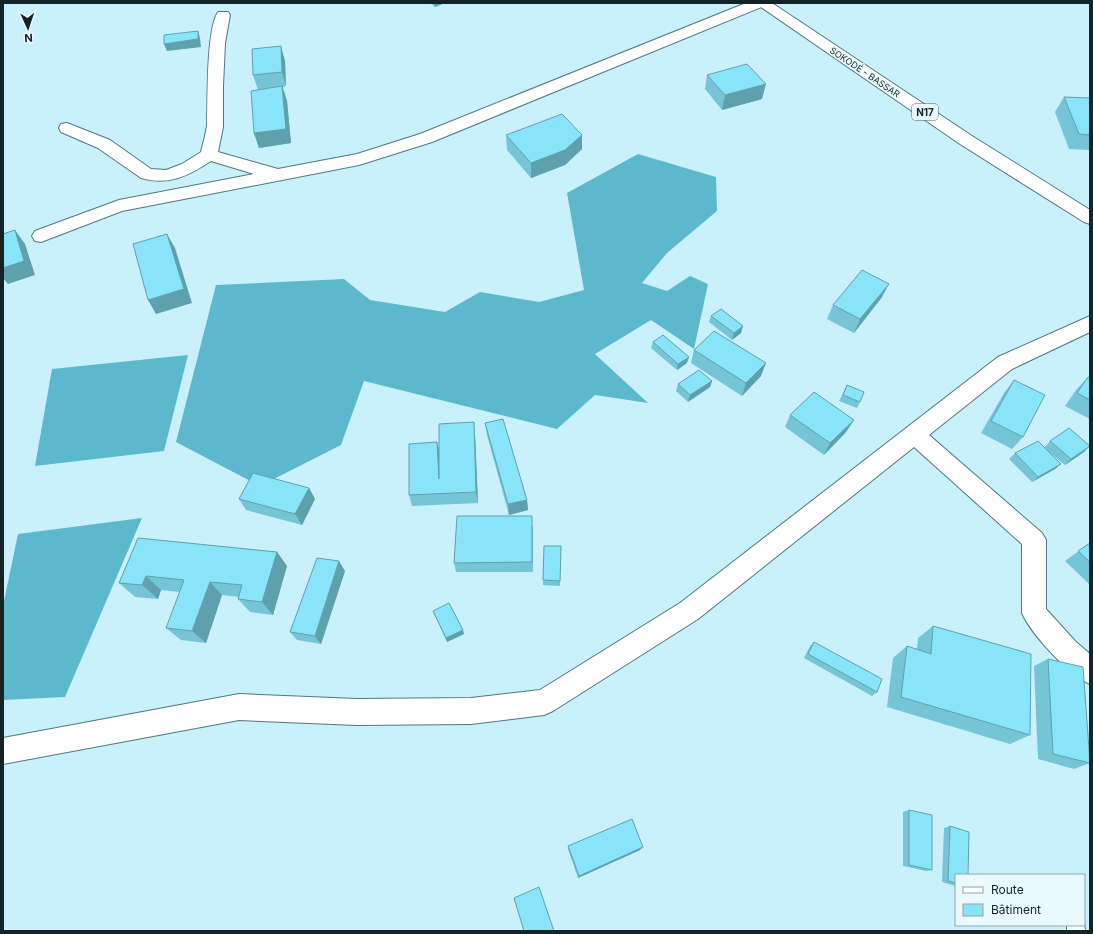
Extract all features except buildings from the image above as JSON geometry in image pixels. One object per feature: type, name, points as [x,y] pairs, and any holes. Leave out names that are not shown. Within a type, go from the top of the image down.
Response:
[{"type":"street","points":[[41,236],[119,206],[359,159],[426,138],[760,3]]},
{"type":"street","name":"SOKODÉ - BASSAR","points":[[760,3],[966,140],[1090,218]]},
{"type":"street","points":[[68,128],[104,144],[147,174],[167,176],[188,168],[209,155],[215,127],[215,86],[218,43],[223,15]]},
{"type":"street","points":[[209,155],[277,174]]},
{"type":"street","points":[[3,751],[239,707],[357,712],[471,711],[544,702],[689,611],[1005,363],[1090,322]]},
{"type":"street","points":[[914,434],[1034,540],[1034,613],[1066,650],[1090,671]]},
{"type":"shaded area","points":[[638,154],[716,177],[717,211],[667,253],[642,283],[667,291],[690,276],[708,284],[694,349],[651,320],[595,354],[648,403],[595,395],[557,429],[364,381],[341,445],[260,486],[176,442],[216,285],[344,279],[370,300],[445,312],[480,292],[539,302],[584,290],[567,193]]},
{"type":"shaded area","points":[[188,355],[164,451],[35,466],[52,369]]},
{"type":"shaded area","points":[[142,518],[65,697],[3,700],[3,606],[18,534]]}]
